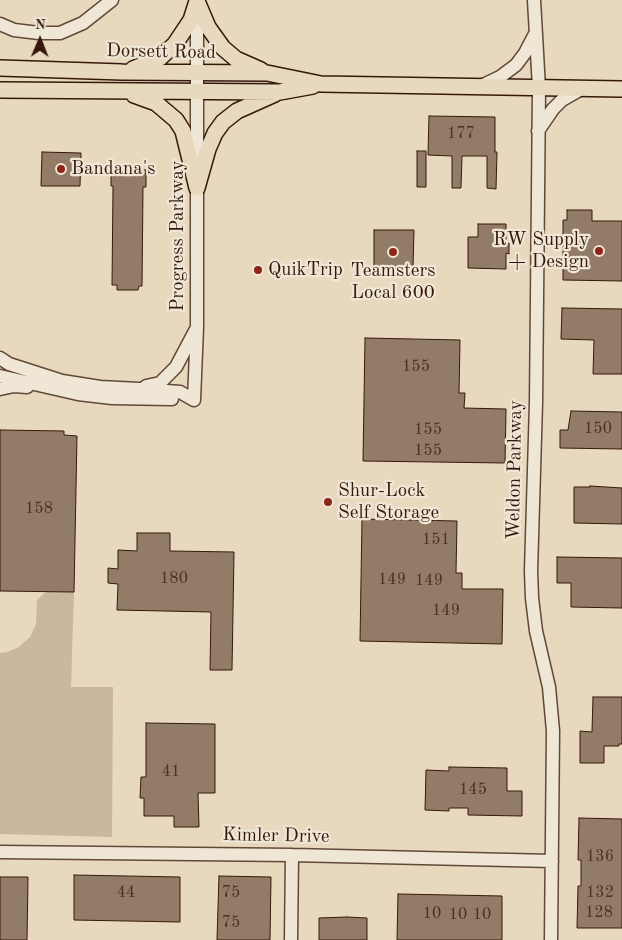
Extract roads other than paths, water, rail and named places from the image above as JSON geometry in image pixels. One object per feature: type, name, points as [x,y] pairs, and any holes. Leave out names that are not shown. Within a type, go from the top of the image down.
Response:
[{"type":"main road","points":[[122,72],[160,58],[176,44],[191,20],[196,1]]},
{"type":"main road","points":[[196,1],[208,27],[223,48],[236,59],[267,73]]},
{"type":"main road","name":"Dorsett Road","points":[[0,68],[122,72],[267,73],[321,84],[622,89]]},
{"type":"main road","name":"Dorsett Road","points":[[0,90],[280,92],[321,84]]},
{"type":"main road","points":[[124,92],[156,103],[176,120],[182,132],[197,188]]},
{"type":"main road","points":[[197,188],[208,149],[223,122],[237,111],[280,92]]},
{"type":"street","points":[[0,24],[14,30],[60,33],[83,24],[112,0]]},
{"type":"street","name":"Weldon Parkway","points":[[534,0],[539,88],[536,403],[531,571],[536,631],[548,679],[552,707],[551,940]]},
{"type":"street","name":"Progress Parkway","points":[[194,400],[198,91],[196,1]]},
{"type":"street","points":[[478,87],[500,77],[516,66],[535,34]]},
{"type":"street","points":[[538,131],[557,104],[583,88]]},
{"type":"street","points":[[139,388],[160,383],[176,367],[196,327]]},
{"type":"street","points":[[0,358],[8,364],[62,381],[100,387],[180,392],[194,400]]},
{"type":"street","points":[[0,376],[52,389]]},
{"type":"street","points":[[0,389],[14,386],[52,389],[112,398],[194,400]]},
{"type":"street","name":"Kimler Drive","points":[[0,852],[292,855],[552,861]]},
{"type":"street","points":[[291,940],[292,855]]},
{"type":"place","name":"Bandana's","points":[[61,169]]},
{"type":"place","name":"RW Supply + Design","points":[[599,251]]},
{"type":"place","name":"Teamsters Local 600","points":[[393,252]]},
{"type":"place","name":"QuikTrip","points":[[258,270]]},
{"type":"place","name":"Shur-Lock Self Storage","points":[[328,502]]}]
